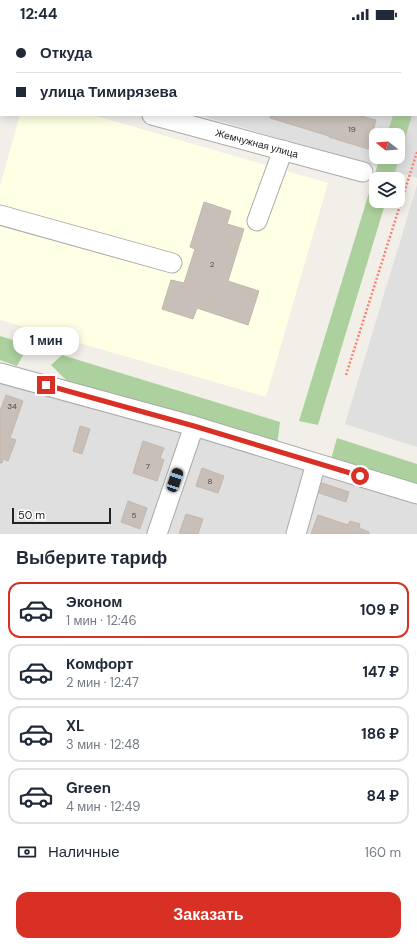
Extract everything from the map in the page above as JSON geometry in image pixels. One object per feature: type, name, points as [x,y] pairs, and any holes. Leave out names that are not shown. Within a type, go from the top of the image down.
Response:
[{"type":"street","name":"Жемчужная улица","points":[[156,116],[363,172]]},
{"type":"street","points":[[257,222],[283,150]]},
{"type":"street","points":[[0,215],[172,263]]},
{"type":"street","points":[[0,372],[194,426],[417,494]]},
{"type":"street","points":[[157,534],[194,426]]},
{"type":"street","points":[[296,534],[316,463]]},
{"type":"path","points":[[346,376],[417,152]]},
{"type":"shaded area","points":[[20,116],[96,116],[328,183],[266,397],[0,320],[0,186]]},
{"type":"shaded area","points":[[202,116],[417,116],[417,178],[405,175],[405,172],[396,172]]},
{"type":"shaded area","points":[[417,185],[417,447],[345,424]]},
{"type":"shaded area","points":[[0,367],[417,499],[417,534],[0,534]]},
{"type":"green space","points":[[393,116],[412,116],[405,139],[405,128],[389,128]]},
{"type":"green space","points":[[378,164],[397,164],[395,172],[375,172]]},
{"type":"green space","points":[[369,193],[369,208],[384,208],[318,425],[299,421]]},
{"type":"green space","points":[[0,336],[29,345],[17,366],[0,360]]},
{"type":"green space","points":[[62,355],[280,422],[277,446],[67,381],[51,365]]},
{"type":"green space","points":[[337,438],[417,464],[417,485],[331,459]]},
{"type":"building","points":[[271,116],[362,116],[376,120],[374,128],[369,128],[368,149],[270,118]]},
{"type":"building","points":[[204,202],[231,211],[227,224],[244,229],[228,281],[259,291],[248,325],[197,308],[193,319],[162,309],[171,280],[184,283],[195,249],[190,247]]},
{"type":"building","points":[[6,395],[23,401],[10,438],[16,440],[8,461],[3,459],[2,463],[0,463],[0,411]]},
{"type":"building","points":[[80,426],[90,429],[82,454],[73,451]]},
{"type":"building","points":[[143,441],[164,448],[160,458],[164,460],[157,481],[133,473]]},
{"type":"building","points":[[202,468],[224,476],[218,493],[196,486]]},
{"type":"building","points":[[322,483],[349,492],[346,502],[319,493]]},
{"type":"building","points":[[128,501],[147,508],[140,529],[121,522]]},
{"type":"building","points":[[186,514],[203,519],[198,534],[179,534]]},
{"type":"building","points":[[318,515],[348,525],[350,521],[360,524],[359,528],[369,532],[369,534],[311,534]]},
{"type":"route","points":[[46,385],[194,426],[360,476]]}]
